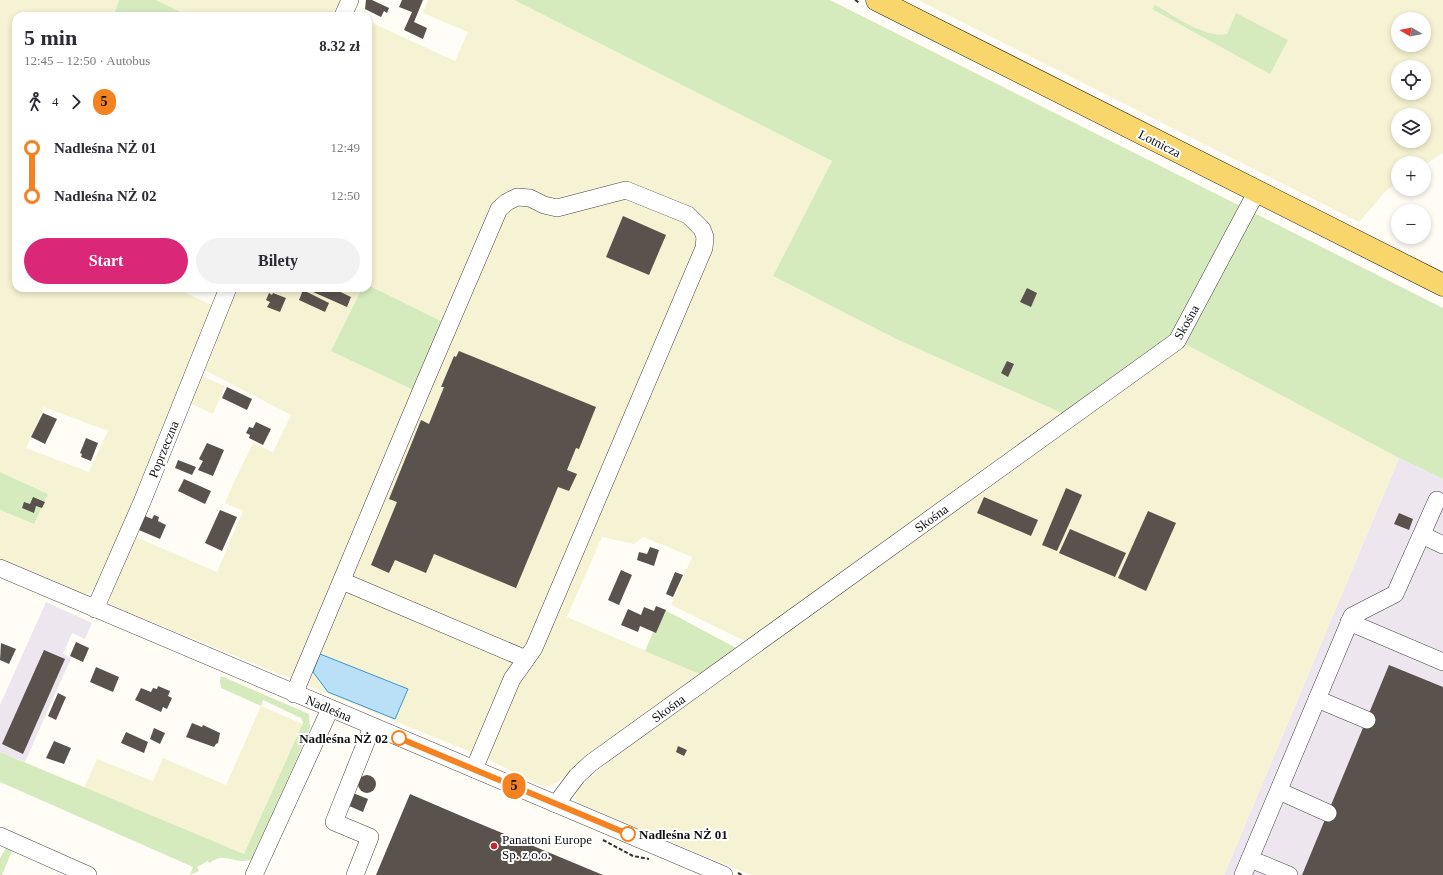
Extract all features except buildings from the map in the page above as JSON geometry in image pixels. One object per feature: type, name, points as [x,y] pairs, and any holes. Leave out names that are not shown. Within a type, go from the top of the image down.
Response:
[{"type":"main road","name":"Lotnicza","points":[[877,0],[1443,285]]},
{"type":"street","points":[[345,12],[350,0]]},
{"type":"street","points":[[294,694],[420,391],[499,209],[507,202],[517,197],[530,198],[544,205],[557,208],[626,190],[688,215],[702,228],[705,237],[704,248],[534,648],[512,680],[474,769]]},
{"type":"street","name":"Skośna","points":[[556,804],[577,776],[591,763],[1177,341],[1257,191]]},
{"type":"street","name":"Poprzeczna","points":[[95,609],[142,502],[226,292]]},
{"type":"street","points":[[1243,875],[1352,616],[1395,594],[1437,500]]},
{"type":"street","points":[[1422,535],[1443,545]]},
{"type":"street","name":"Nadleśna","points":[[0,568],[294,694],[724,875]]},
{"type":"street","points":[[342,581],[526,659]]},
{"type":"street","points":[[1349,622],[1443,662]]},
{"type":"street","points":[[1317,699],[1367,720]]},
{"type":"street","points":[[253,874],[330,709]]},
{"type":"street","points":[[355,875],[370,837],[334,822],[372,727]]},
{"type":"street","points":[[1279,791],[1328,813]]},
{"type":"street","points":[[0,837],[88,875]]},
{"type":"street","points":[[1250,859],[1288,875]]},
{"type":"shaded area","points":[[0,0],[119,0],[114,12],[12,12],[12,292],[184,292],[216,307],[157,449],[96,585],[89,593],[84,594],[0,558],[0,510],[34,524],[48,494],[0,472]],"holes":[[[44,407],[108,431],[89,472],[26,448]]]},
{"type":"shaded area","points":[[156,0],[346,0],[340,12],[181,12]]},
{"type":"shaded area","points":[[428,0],[514,0],[832,161],[773,276],[894,338],[1066,415],[749,643],[671,605],[692,557],[643,537],[634,544],[602,537],[567,617],[704,676],[559,781],[549,786],[538,785],[488,759],[113,606],[109,601],[131,535],[217,572],[243,511],[225,503],[233,484],[253,443],[273,452],[291,415],[199,367],[230,292],[360,292],[331,351],[445,323],[372,287],[372,23],[455,61],[468,32],[423,13]]},
{"type":"shaded area","points":[[918,0],[1443,0],[1443,153],[1431,161],[1431,156],[1391,156],[1391,187],[1359,222]]},
{"type":"shaded area","points":[[1182,342],[1399,458],[1224,875],[751,875],[579,804],[575,798],[578,789],[633,739]]},
{"type":"shaded area","points":[[197,374],[225,386],[213,414],[185,401]]},
{"type":"shaded area","points":[[1399,458],[1443,479],[1443,875],[1224,875]]},
{"type":"shaded area","points":[[46,602],[92,623],[85,639],[72,633],[63,654],[71,658],[25,762],[0,752],[0,705]]},
{"type":"shaded area","points":[[261,706],[303,724],[244,854],[84,788],[97,759],[153,781],[163,758],[226,785]]},
{"type":"green space","points":[[119,0],[156,0],[181,12],[114,12]]},
{"type":"green space","points":[[514,0],[830,0],[1443,308],[1443,479],[1399,458],[1174,338],[1066,415],[894,338],[773,276],[832,161]]},
{"type":"green space","points":[[1155,5],[1180,20],[1209,33],[1219,35],[1227,34],[1236,13],[1288,40],[1270,74],[1152,9]]},
{"type":"green space","points":[[372,287],[445,323],[416,391],[331,351],[360,292],[372,292]]},
{"type":"green space","points":[[0,472],[48,494],[34,524],[0,510]]},
{"type":"green space","points":[[663,609],[738,649],[704,676],[645,651]]},
{"type":"green space","points":[[221,676],[309,714],[310,728],[254,857],[250,860],[243,861],[222,858],[209,863],[208,861],[197,867],[199,871],[190,875],[193,867],[0,782],[0,752],[244,854],[303,723],[301,718],[263,700],[261,706],[221,688]]},
{"type":"green space","points":[[6,848],[12,851],[2,875],[0,875],[0,858]]},
{"type":"water","points":[[320,654],[408,689],[395,719],[328,692],[313,672]]},
{"type":"bus line","name":"5","points":[[399,738],[628,834]]},
{"type":"place","name":"Nadleśna NŻ 02","points":[[399,738]]},
{"type":"place","name":"Nadleśna NŻ 01","points":[[628,834]]},
{"type":"place","name":"Panattoni Europe Sp. z o.o.","points":[[494,846]]}]
